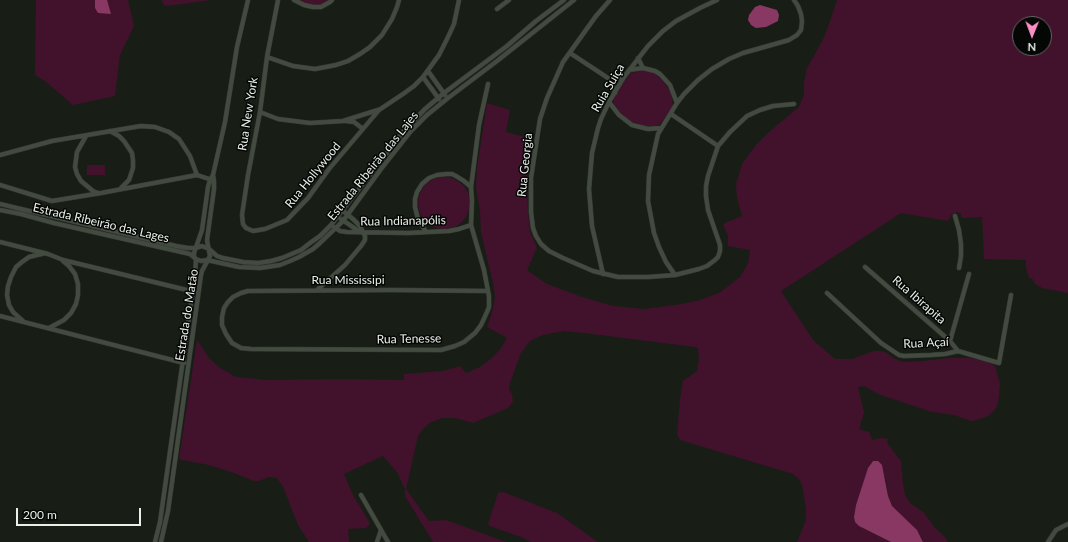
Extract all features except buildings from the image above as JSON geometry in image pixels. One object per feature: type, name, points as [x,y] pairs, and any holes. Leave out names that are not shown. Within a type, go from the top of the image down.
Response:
[{"type":"street","points":[[207,260],[201,261],[196,259],[194,257],[194,253],[202,230],[225,122],[237,47],[248,0]]},
{"type":"street","name":"Rua New York","points":[[249,230],[243,224],[242,215],[260,112],[267,58],[279,0]]},
{"type":"street","points":[[295,0],[304,5],[313,7],[321,7],[332,0]]},
{"type":"street","points":[[267,58],[293,66],[315,69],[348,62],[370,47],[382,35],[392,19],[399,0]]},
{"type":"street","name":"Rua Hollywood","points":[[249,230],[257,231],[265,229],[287,220],[308,198],[329,170],[379,110],[414,86],[423,77],[439,55],[448,37],[454,24],[459,0]]},
{"type":"street","points":[[497,9],[509,0]]},
{"type":"street","name":"Estrada Ribeirão das Lajes","points":[[209,249],[217,256],[223,258],[258,263],[282,258],[301,250],[320,236],[331,224],[402,132],[425,109],[564,0]]},
{"type":"street","name":"Estrada Ribeirão das Lajes","points":[[207,260],[239,267],[260,268],[280,265],[299,258],[313,249],[343,221],[381,169],[427,115],[498,61],[574,0]]},
{"type":"street","name":"Rua Georgia","points":[[610,0],[596,16],[564,62],[547,98],[540,120],[531,178],[531,212],[533,228],[536,236],[541,244],[549,251],[579,266],[618,277],[636,278],[675,275],[707,266],[715,260],[720,251],[720,245],[708,210],[706,196],[708,176],[718,146],[730,132],[748,116],[773,106],[794,104]]},
{"type":"street","name":"Ruia Suiça","points":[[603,274],[592,226],[588,190],[595,139],[601,119],[624,77],[648,46],[663,31],[676,22],[716,0]]},
{"type":"street","points":[[675,275],[666,262],[659,247],[654,233],[648,201],[649,175],[658,134],[684,94],[712,69],[743,52],[782,42],[794,37],[801,30],[802,21],[798,6],[794,0]]},
{"type":"street","points":[[570,53],[611,80],[615,92]]},
{"type":"street","points":[[638,58],[643,68]]},
{"type":"street","points":[[629,70],[643,68],[660,74],[670,85],[677,103]]},
{"type":"street","points":[[428,71],[448,98]]},
{"type":"street","points":[[423,77],[442,103]]},
{"type":"street","points":[[611,80],[624,77]]},
{"type":"street","name":"Rua Tenesse","points":[[222,317],[222,325],[232,343],[241,348],[251,350],[441,350],[460,344],[475,333],[481,325],[487,312],[489,302],[484,270],[471,225],[472,201],[470,187],[479,125],[488,84]]},
{"type":"street","points":[[609,102],[619,115],[632,125],[648,129],[661,128]]},
{"type":"street","name":"Rua Hollywood","points":[[260,112],[278,119],[310,123],[343,121],[379,110]]},
{"type":"street","points":[[671,114],[718,146]]},
{"type":"street","points":[[343,121],[354,122],[363,129]]},
{"type":"street","points":[[0,155],[52,141],[141,126],[155,127],[169,132],[179,139],[190,156],[197,175]]},
{"type":"street","points":[[110,131],[124,140],[132,153],[133,168],[129,180],[120,190]]},
{"type":"street","points":[[86,136],[77,152],[75,167],[77,174],[86,187],[101,193]]},
{"type":"street","points":[[426,232],[418,218],[414,199],[422,184],[429,178],[437,175],[452,174],[464,181],[470,187]]},
{"type":"street","points":[[0,185],[52,201],[197,175],[212,180]]},
{"type":"street","name":"Estrada do Matão","points":[[161,542],[168,511],[202,271],[210,256],[207,245],[207,234],[213,200],[212,180]]},
{"type":"street","points":[[0,204],[176,246],[188,248],[202,246],[209,249]]},
{"type":"street","name":"Estrada Ribeirão das Lages","points":[[0,210],[190,254],[196,259]]},
{"type":"street","points":[[316,290],[345,265],[365,240],[360,226],[342,210]]},
{"type":"street","points":[[955,216],[961,244],[959,268]]},
{"type":"street","points":[[337,217],[362,233]]},
{"type":"street","points":[[331,224],[335,228]]},
{"type":"street","name":"Rua Indianapólis","points":[[335,228],[347,232],[362,233],[426,232],[454,230],[471,225]]},
{"type":"street","points":[[0,242],[48,254],[63,260],[199,293]]},
{"type":"street","points":[[28,324],[17,316],[9,304],[7,295],[10,277],[16,267],[22,262],[37,254],[48,254]]},
{"type":"street","name":"Estrada do Matão","points":[[155,542],[160,522],[182,362],[196,275],[196,259]]},
{"type":"street","points":[[49,328],[64,320],[71,313],[76,304],[78,295],[78,284],[74,274],[63,260]]},
{"type":"street","name":"Rua Ibirapita","points":[[865,267],[950,342],[958,351]]},
{"type":"street","points":[[950,342],[969,274]]},
{"type":"street","name":"Rua Mississipi","points":[[222,317],[224,308],[233,297],[248,291],[488,291]]},
{"type":"street","name":"Rua Açaí","points":[[827,293],[881,344],[899,355],[931,355],[958,351],[999,363],[1012,295]]},
{"type":"street","points":[[0,316],[188,364]]},
{"type":"street","points":[[361,495],[388,542]]},
{"type":"street","points":[[1048,542],[1056,530],[1068,524]]},
{"type":"street","points":[[377,542],[381,530]]},
{"type":"shaded area","points":[[36,0],[128,0],[134,26],[120,55],[115,96],[73,105],[45,81],[35,75]]},
{"type":"shaded area","points":[[95,0],[107,0],[111,14],[98,13],[95,8]]},
{"type":"shaded area","points":[[161,0],[210,0],[165,6]]},
{"type":"shaded area","points":[[296,0],[331,0],[320,6],[312,6]]},
{"type":"shaded area","points":[[837,0],[1068,0],[1068,293],[1042,288],[1035,284],[1032,278],[1029,278],[1026,268],[1026,260],[984,259],[982,217],[961,218],[961,214],[957,212],[951,215],[948,221],[901,213],[781,291],[813,340],[835,359],[852,359],[874,351],[881,351],[903,362],[970,358],[987,362],[995,366],[1000,384],[997,406],[988,416],[973,421],[954,415],[932,412],[878,394],[864,386],[858,387],[864,413],[859,429],[869,432],[872,440],[881,438],[888,439],[887,443],[901,461],[905,494],[910,503],[924,513],[948,542],[923,542],[922,538],[913,526],[892,506],[888,496],[886,480],[878,461],[873,461],[870,464],[856,505],[854,517],[855,522],[859,526],[891,542],[797,542],[806,520],[803,489],[800,480],[793,474],[680,440],[677,434],[683,381],[697,371],[699,359],[698,348],[584,333],[563,331],[543,335],[530,341],[521,353],[510,383],[509,389],[512,394],[513,402],[508,408],[473,423],[455,418],[442,418],[430,423],[418,436],[406,489],[429,521],[446,520],[506,542],[433,542],[405,496],[405,489],[397,472],[383,456],[344,474],[353,495],[370,523],[366,528],[348,529],[349,542],[309,542],[298,525],[283,487],[277,478],[269,477],[259,481],[254,481],[209,465],[179,459],[197,340],[209,358],[220,368],[236,377],[266,380],[404,380],[404,374],[443,371],[460,366],[466,373],[480,367],[492,358],[501,348],[507,338],[487,327],[492,313],[495,297],[481,232],[480,211],[476,187],[477,168],[487,103],[510,110],[506,132],[532,139],[527,178],[528,212],[530,232],[537,248],[527,270],[547,284],[582,297],[613,306],[644,309],[697,301],[719,293],[740,277],[748,263],[750,250],[728,246],[728,236],[723,224],[742,216],[737,198],[736,184],[742,164],[756,145],[770,131],[799,107],[804,94],[804,83],[807,68],[824,37]]},
{"type":"shaded area","points":[[760,5],[777,10],[779,15],[778,21],[766,27],[756,28],[751,25],[748,20],[749,15],[755,7]]},
{"type":"shaded area","points":[[644,70],[654,73],[660,78],[668,88],[672,97],[673,106],[660,124],[655,126],[644,126],[630,121],[621,114],[614,104],[614,98],[620,87],[631,73]]},
{"type":"shaded area","points":[[87,165],[105,165],[105,175],[87,175]]},
{"type":"shaded area","points":[[439,177],[449,177],[463,184],[470,198],[470,208],[463,222],[449,229],[439,229],[429,225],[422,218],[418,208],[418,198],[422,188],[429,181]]},
{"type":"shaded area","points":[[873,461],[878,461],[882,465],[888,496],[892,506],[917,530],[923,542],[891,542],[859,526],[855,522],[854,517],[856,505],[868,468]]},
{"type":"shaded area","points":[[503,492],[557,513],[598,542],[531,542],[490,526],[488,524],[498,493]]}]
